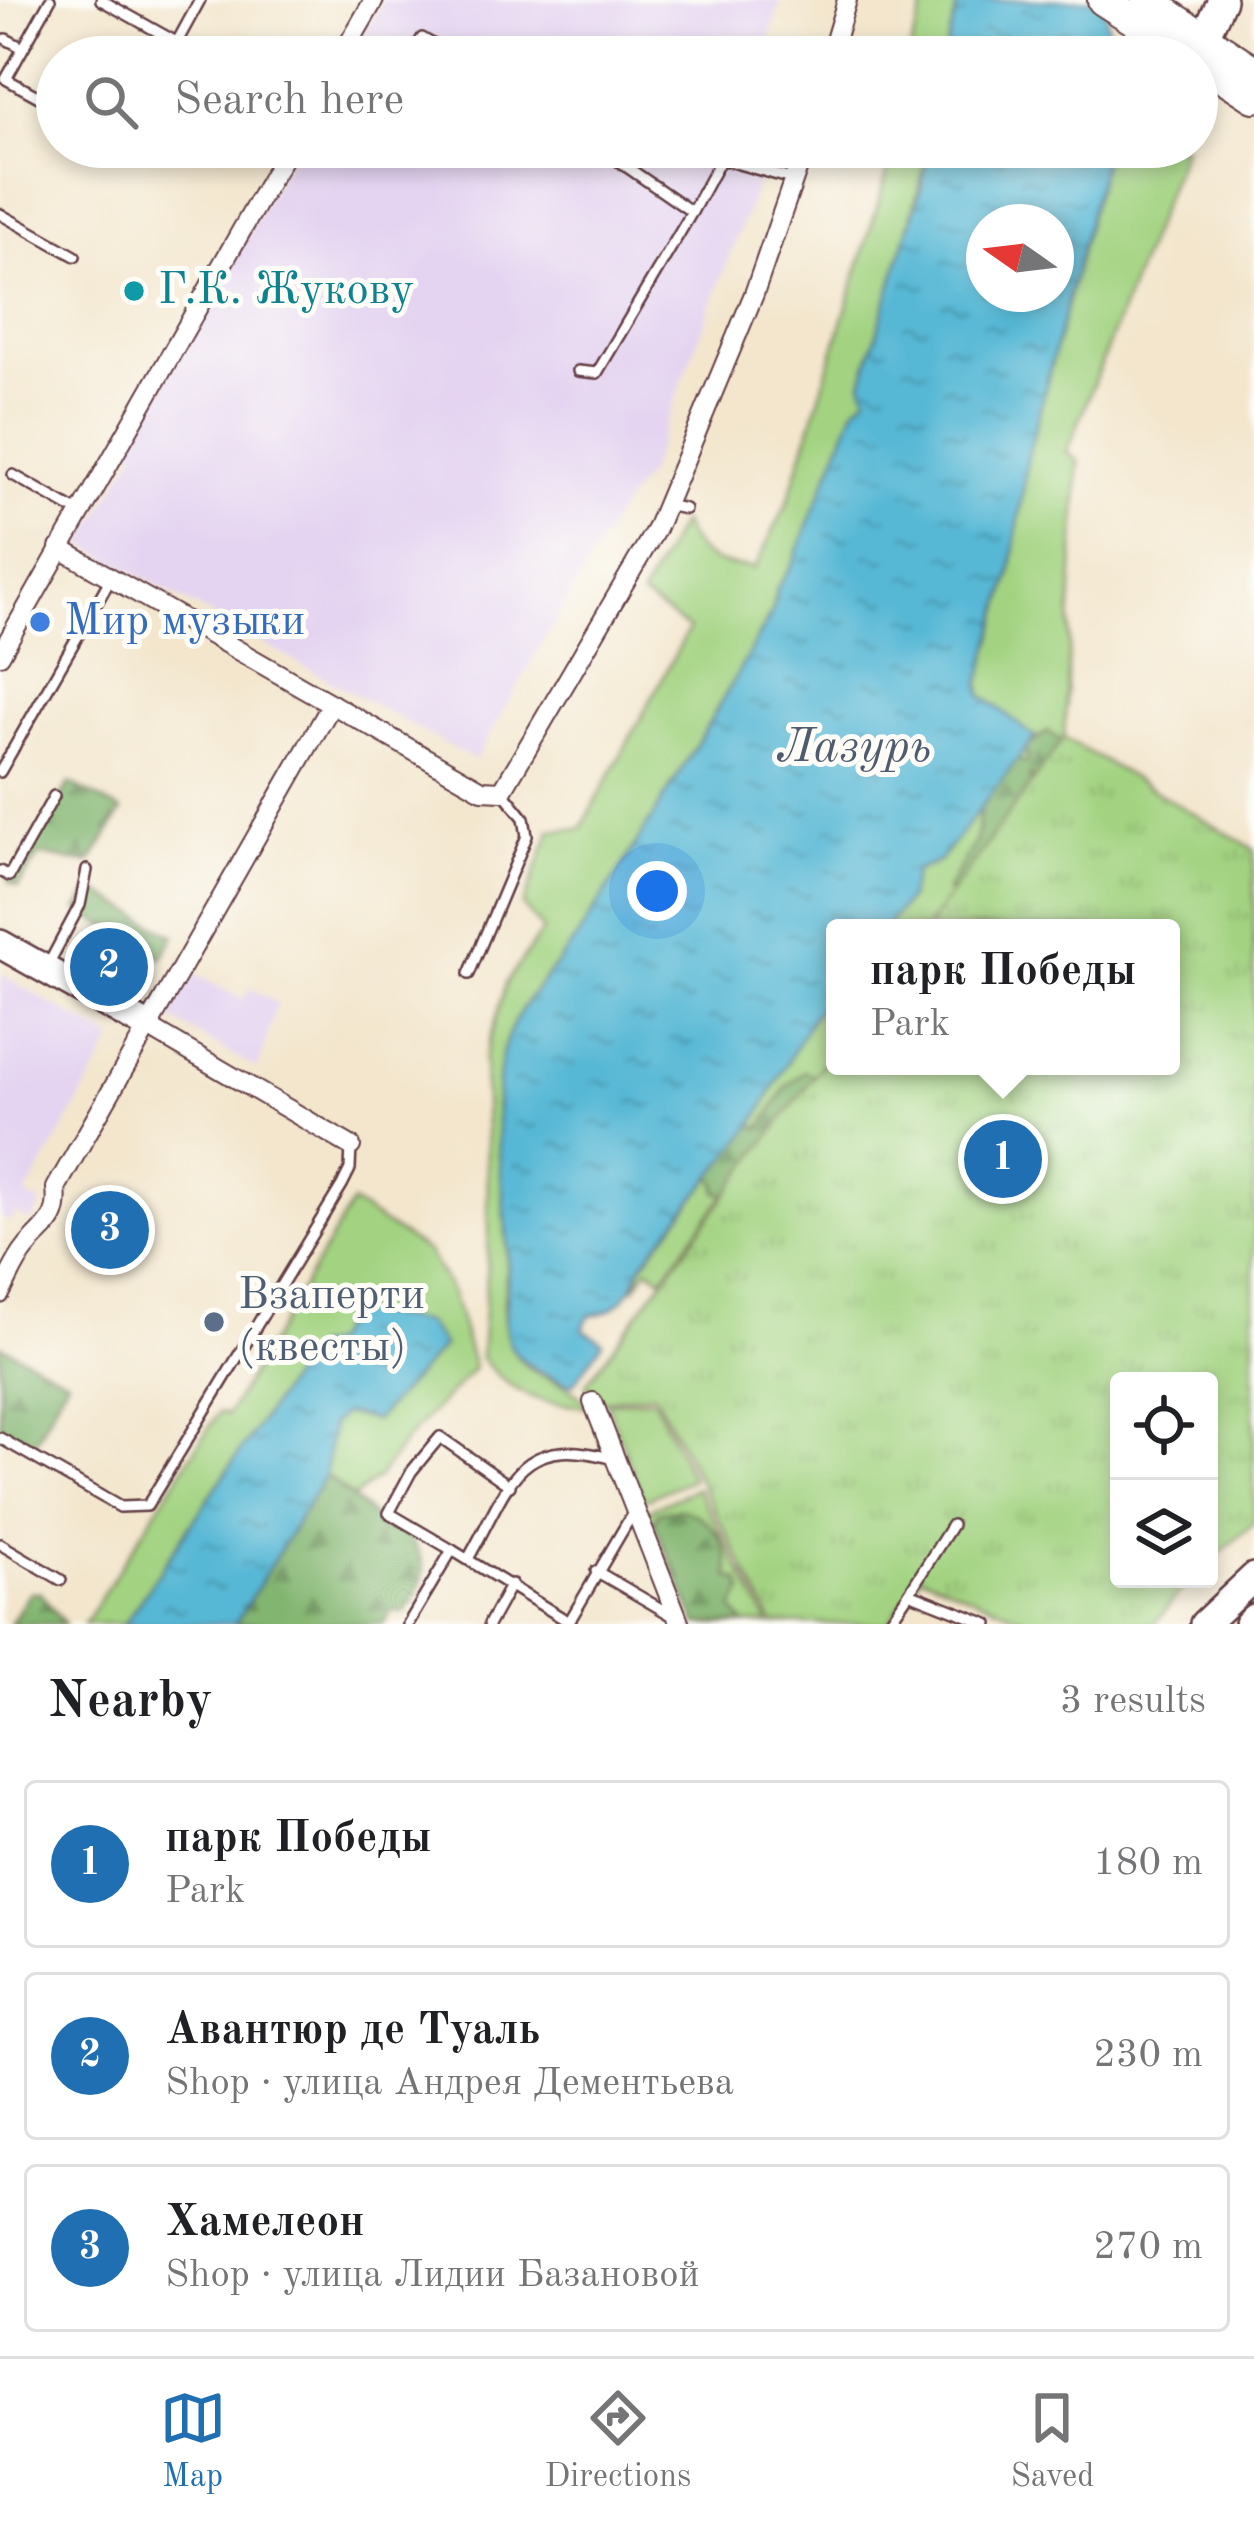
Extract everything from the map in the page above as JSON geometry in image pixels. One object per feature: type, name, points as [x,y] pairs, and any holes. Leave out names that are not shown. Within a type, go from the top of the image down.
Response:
[{"type":"main road","points":[[1103,0],[1160,18]]},
{"type":"main road","points":[[1218,60],[1254,71]]},
{"type":"main road","points":[[1218,69],[1254,97]]},
{"type":"street","points":[[353,36],[374,0]]},
{"type":"street","points":[[836,36],[847,0]]},
{"type":"street","points":[[1205,36],[1222,0]]},
{"type":"street","points":[[0,655],[277,168]]},
{"type":"street","points":[[59,548],[482,790],[502,791],[675,507],[799,168]]},
{"type":"street","points":[[0,1294],[27,1247],[46,1232],[59,1211],[56,1188],[332,704]]},
{"type":"street","points":[[0,944],[351,1146]]},
{"type":"street","points":[[593,1402],[679,1621]]},
{"type":"street","points":[[1204,1624],[1254,1577]]},
{"type":"lane","points":[[36,95],[6,79],[50,0]]},
{"type":"lane","points":[[101,0],[166,36]]},
{"type":"lane","points":[[180,36],[200,0]]},
{"type":"lane","points":[[6,39],[23,48]]},
{"type":"lane","points":[[628,168],[692,212]]},
{"type":"lane","points":[[578,371],[597,374],[716,168]]},
{"type":"lane","points":[[753,168],[795,180]]},
{"type":"lane","points":[[0,214],[76,256]]},
{"type":"lane","points":[[13,475],[80,513]]},
{"type":"lane","points":[[0,772],[111,578]]},
{"type":"lane","points":[[469,974],[527,836],[524,818],[502,791]]},
{"type":"lane","points":[[0,871],[9,876],[54,796]]},
{"type":"lane","points":[[46,970],[80,905],[87,870]]},
{"type":"lane","points":[[0,1438],[120,1507],[147,1506],[343,1185],[351,1146]]},
{"type":"lane","points":[[510,1486],[440,1437],[411,1472],[389,1513],[569,1623],[634,1511]]},
{"type":"lane","points":[[468,1559],[510,1486],[535,1455],[571,1447],[613,1459]]},
{"type":"lane","points":[[888,1624],[952,1525]]},
{"type":"lane","points":[[0,1544],[61,1580]]},
{"type":"lane","points":[[408,1624],[422,1610],[452,1550]]},
{"type":"lane","points":[[596,1571],[679,1621]]},
{"type":"lane","points":[[489,1624],[512,1584]]},
{"type":"lane","points":[[909,1593],[988,1624]]},
{"type":"shaded area","points":[[383,0],[781,0],[770,36],[362,36]]},
{"type":"shaded area","points":[[285,168],[763,168],[647,474],[619,510],[475,760],[82,544],[136,451],[125,444]]},
{"type":"shaded area","points":[[189,971],[243,1000],[250,988],[277,1003],[258,1069],[166,1016]]},
{"type":"shaded area","points":[[0,974],[114,1040],[26,1195],[42,1205],[31,1222],[16,1214],[10,1222],[0,1216]]},
{"type":"green space","points":[[926,0],[959,0],[950,36],[915,36]]},
{"type":"green space","points":[[889,168],[924,168],[867,396],[855,408],[792,566],[777,588],[773,610],[607,891],[524,1007],[506,1041],[497,1108],[507,1250],[506,1331],[524,1364],[569,1388],[589,1406],[542,1401],[505,1381],[481,1358],[489,1233],[484,1059],[506,983],[543,930],[523,906],[551,830],[581,829],[689,629],[641,596],[681,522],[694,545],[709,558],[755,568],[788,502]]},
{"type":"green space","points":[[1102,168],[1176,168],[1067,453],[1079,461],[1064,738],[1254,849],[1049,766],[933,919],[892,919],[908,899],[910,880],[982,695],[980,683],[1011,573],[1028,455],[1065,312],[1074,312],[1074,276]]},
{"type":"green space","points":[[1048,731],[1067,746],[1041,781],[1030,776],[1031,794],[951,898],[947,890],[976,841],[982,798],[1014,758],[1026,763],[1029,755],[1021,751]]},
{"type":"green space","points":[[1064,738],[1254,849],[1254,1523],[1218,1555],[1218,1372],[1110,1372],[1110,1588],[1184,1588],[1154,1624],[1037,1624],[921,1575],[888,1624],[773,1624],[654,1393],[593,1402],[586,1384],[826,1060],[826,1075],[1180,1075],[1180,919],[933,919]]},
{"type":"green space","points":[[70,783],[122,811],[91,862],[39,856],[18,887],[8,882]]},
{"type":"green space","points":[[91,888],[175,936],[162,958],[78,910]]},
{"type":"green space","points":[[826,1000],[826,1060],[662,1278],[648,1268],[634,1290],[642,1265],[754,1124]]},
{"type":"green space","points":[[805,1071],[816,1076],[730,1195],[717,1192],[716,1181],[708,1176],[747,1124],[761,1128],[787,1086]]},
{"type":"green space","points":[[352,1203],[428,1252],[452,1293],[474,1368],[404,1442],[379,1477],[353,1498],[325,1475],[332,1424],[344,1412],[375,1420],[443,1346],[344,1319],[331,1343],[314,1347],[302,1360],[124,1624],[84,1624],[219,1412],[227,1415]]},
{"type":"green space","points":[[0,1345],[67,1379],[34,1445],[0,1428]]},
{"type":"green space","points":[[653,1398],[692,1479],[644,1500],[607,1403]]},
{"type":"green space","points":[[325,1475],[375,1518],[379,1529],[400,1530],[410,1540],[423,1569],[413,1600],[405,1612],[393,1610],[383,1624],[235,1624]]},
{"type":"green space","points":[[697,1488],[769,1624],[697,1624],[648,1510]]},
{"type":"green space","points":[[680,1509],[701,1518],[722,1543],[729,1577],[739,1580],[743,1591],[733,1609],[745,1624],[697,1624],[655,1524],[658,1512]]},
{"type":"green space","points":[[30,1592],[40,1593],[65,1624],[10,1624]]},
{"type":"water","points":[[959,0],[1104,0],[1109,36],[950,36]]},
{"type":"water","name":"Лазурь","points":[[925,168],[1102,168],[1074,276],[1074,204],[966,204],[966,312],[1065,312],[1028,455],[1011,573],[980,683],[982,695],[1035,737],[939,862],[915,871],[908,899],[892,919],[826,919],[826,1000],[754,1124],[642,1264],[629,1291],[608,1310],[589,1315],[583,1329],[603,1342],[573,1385],[524,1361],[507,1335],[508,1251],[497,1108],[506,1041],[523,1007],[571,946],[632,851],[773,610],[777,588],[792,566],[855,408],[867,396],[862,382]]},
{"type":"water","points":[[360,1311],[426,1323],[443,1346],[375,1420],[344,1413],[332,1424],[325,1475],[235,1624],[124,1624],[302,1360],[314,1347],[331,1343],[344,1319]]},
{"type":"place","name":"Г.К. Жукову","points":[[134,291]]},
{"type":"place","name":"Мир музыки","points":[[40,622]]},
{"type":"place","name":"Авантюр де Туаль","points":[[109,967]]},
{"type":"place","name":"парк Победы","points":[[1003,1159]]},
{"type":"place","name":"Хамелеон","points":[[110,1230]]},
{"type":"place","name":"Взаперти (квесты)","points":[[214,1322]]}]
